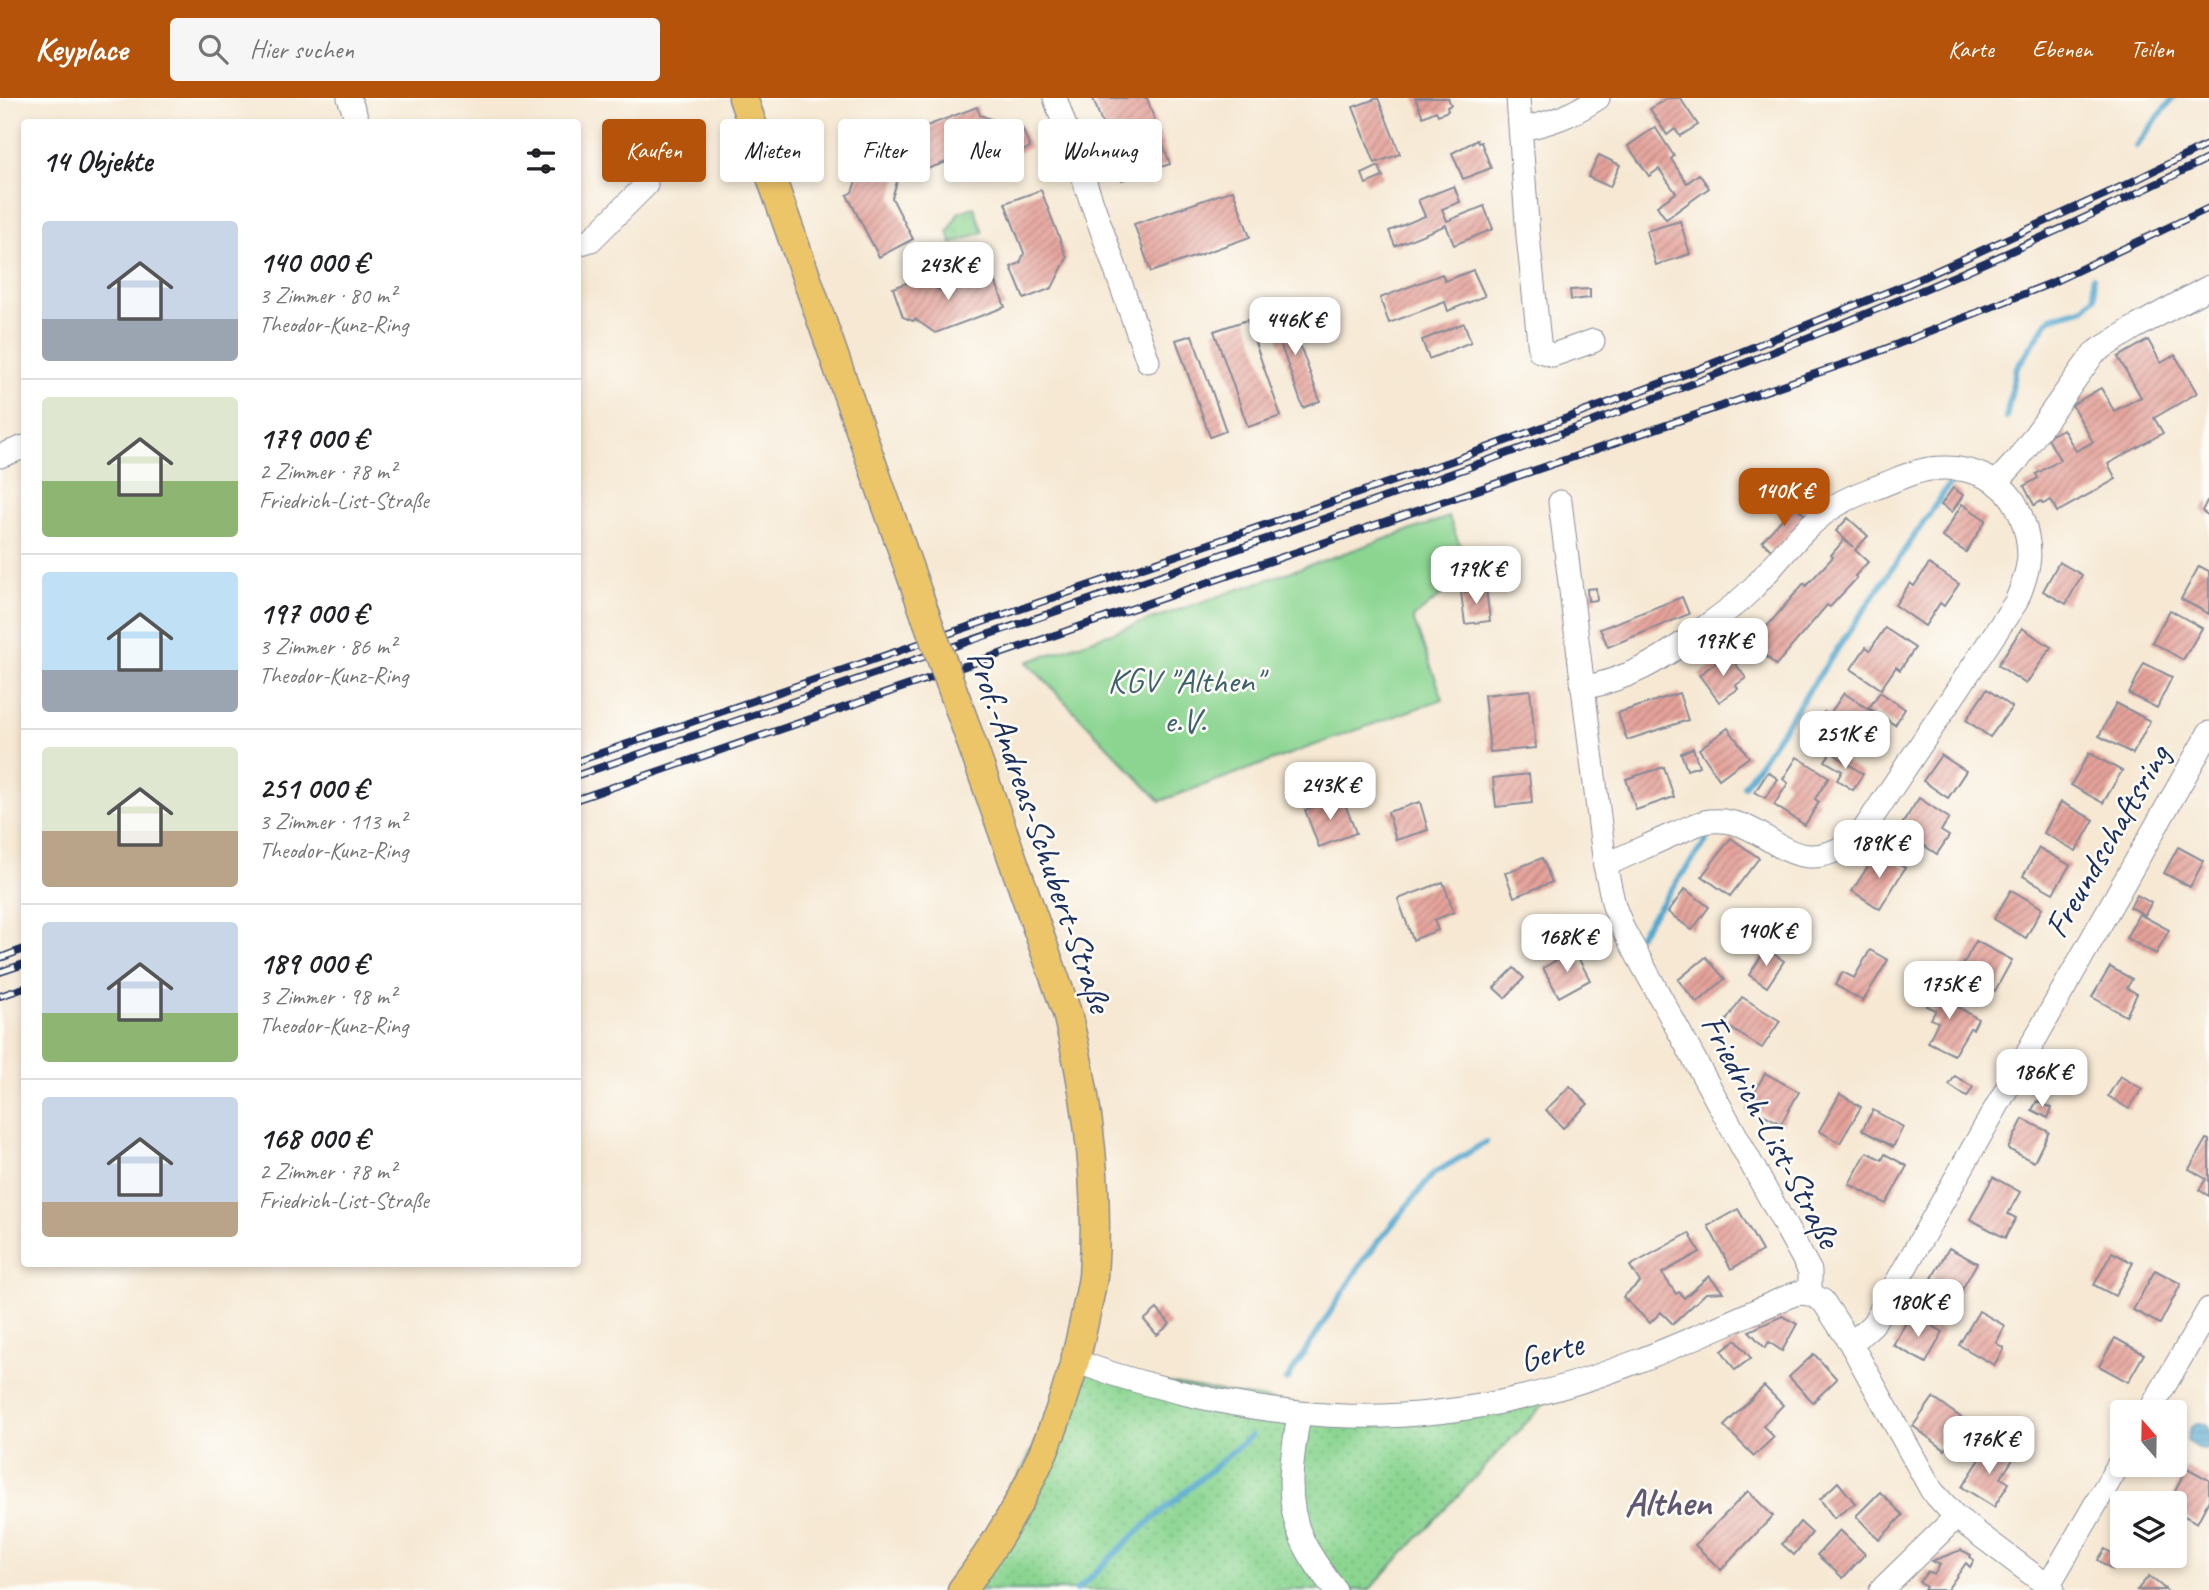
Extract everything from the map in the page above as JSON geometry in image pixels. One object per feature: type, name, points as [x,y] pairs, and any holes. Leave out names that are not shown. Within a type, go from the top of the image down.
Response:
[{"type":"main road","name":"Prof.-Andreas-Schubert-Straße","points":[[743,98],[1067,1013],[1080,1063],[1095,1192],[1093,1278],[1076,1361],[1052,1435],[1020,1501],[962,1590]]},
{"type":"street","points":[[349,98],[357,119]]},
{"type":"street","points":[[1055,98],[1148,361]]},
{"type":"street","points":[[1518,98],[1540,351],[1553,355],[1593,341]]},
{"type":"street","points":[[1522,129],[1553,123],[1578,112],[1598,98]]},
{"type":"street","points":[[581,243],[591,240],[646,185]]},
{"type":"street","points":[[1997,482],[2018,459],[2094,353],[2209,288]]},
{"type":"street","points":[[0,456],[21,448]]},
{"type":"street","points":[[1583,688],[1628,677],[1656,662],[1748,593],[1816,520],[1856,495],[1927,469],[1962,469],[1997,482],[2021,513],[2029,542],[2028,574],[2016,602],[1859,837],[1831,854],[1816,858],[1788,851],[1759,834],[1729,822],[1708,821],[1605,865]]},
{"type":"street","name":"Friedrich-List-Straße","points":[[1560,502],[1605,865],[1614,906],[1623,929],[1810,1271],[1810,1294],[1823,1301],[1851,1344],[1932,1490],[1956,1517],[2050,1588]]},
{"type":"street","name":"Freundschaftsring","points":[[1851,1344],[1873,1324],[2209,733]]},
{"type":"street","name":"Gerte","points":[[1076,1361],[1105,1373],[1204,1398],[1299,1415],[1380,1418],[1445,1413],[1520,1398],[1628,1365],[1787,1297],[1798,1293],[1810,1294]]},
{"type":"street","points":[[2156,1400],[2209,1309]]},
{"type":"street","points":[[1299,1415],[1290,1468],[1292,1503],[1302,1539],[1335,1590]]},
{"type":"street","points":[[2050,1588],[2112,1477]]},
{"type":"street","points":[[1881,1590],[1956,1517]]},
{"type":"green space","points":[[974,207],[983,232],[952,244],[948,232],[959,212]]},
{"type":"green space","name":"KGV \"Althen\" e.V.","points":[[1449,517],[1472,578],[1459,581],[1413,618],[1443,699],[1160,801],[1027,662]]},
{"type":"green space","points":[[1076,1361],[1106,1373],[1380,1418],[1560,1387],[1369,1590],[962,1590]]},
{"type":"water","points":[[2197,1423],[2205,1424],[2209,1431],[2209,1449],[2191,1444],[2188,1440],[2190,1428]]},
{"type":"building","points":[[1093,98],[1147,98],[1154,119],[1100,119]]},
{"type":"building","points":[[1378,98],[1400,154],[1375,163],[1353,107]]},
{"type":"building","points":[[1415,98],[1448,98],[1451,105],[1447,107],[1448,111],[1438,115],[1436,111],[1423,117]]},
{"type":"building","points":[[1667,98],[1680,98],[1698,125],[1680,136],[1675,129],[1667,135],[1650,109]]},
{"type":"building","points":[[977,107],[980,115],[990,119],[945,119]]},
{"type":"building","points":[[944,119],[944,163],[930,168],[930,125]]},
{"type":"building","points":[[1655,127],[1674,156],[1671,159],[1687,183],[1699,174],[1709,188],[1666,219],[1657,206],[1676,193],[1659,169],[1649,176],[1628,146]]},
{"type":"building","points":[[1024,133],[1030,148],[1024,150]]},
{"type":"building","points":[[1477,140],[1478,143],[1481,142],[1491,168],[1463,179],[1452,153]]},
{"type":"building","points":[[1162,141],[1170,164],[1162,167]]},
{"type":"building","points":[[1599,155],[1620,165],[1610,187],[1588,177]]},
{"type":"building","points":[[1379,166],[1383,177],[1366,184],[1362,174]]},
{"type":"building","points":[[856,182],[897,182],[892,198],[913,239],[879,257],[847,195],[852,192]]},
{"type":"building","points":[[1454,186],[1460,202],[1442,209],[1447,221],[1484,206],[1493,229],[1454,245],[1446,225],[1395,246],[1389,231],[1425,216],[1418,200]]},
{"type":"building","points":[[1041,190],[1067,258],[1052,288],[1024,299],[1011,267],[1020,263],[1024,253],[1005,203]]},
{"type":"building","points":[[1233,190],[1250,237],[1151,272],[1134,224]]},
{"type":"building","points":[[1680,221],[1690,254],[1656,265],[1646,231]]},
{"type":"building","points":[[1473,270],[1485,296],[1448,311],[1445,302],[1389,323],[1380,298],[1442,274],[1445,281]]},
{"type":"building","points":[[992,272],[1005,307],[935,333],[915,319],[913,321],[903,317],[893,288],[928,275],[933,287],[941,291]]},
{"type":"building","points":[[1590,289],[1590,298],[1571,300],[1570,290]]},
{"type":"building","points":[[1286,306],[1320,401],[1303,408],[1269,312]]},
{"type":"building","points":[[1247,320],[1281,416],[1248,427],[1214,331]]},
{"type":"building","points":[[1464,323],[1471,342],[1429,359],[1422,340]]},
{"type":"building","points":[[1192,335],[1226,431],[1210,437],[1176,340]]},
{"type":"building","points":[[2148,340],[2161,363],[2175,355],[2197,393],[2154,418],[2163,433],[2108,464],[2116,479],[2057,512],[2051,500],[2034,505],[2024,486],[2038,478],[2036,474],[2060,460],[2047,437],[2063,429],[2076,451],[2093,442],[2072,405],[2101,388],[2114,411],[2141,397],[2118,357]]},
{"type":"building","points":[[1953,488],[1963,495],[1952,512],[1941,505]]},
{"type":"building","points":[[2207,501],[2209,502],[2209,516],[2202,511]]},
{"type":"building","points":[[1962,504],[1986,520],[1966,552],[1942,537]]},
{"type":"building","points":[[1795,505],[1806,516],[1773,552],[1762,541]]},
{"type":"building","points":[[1848,518],[1868,536],[1855,550],[1868,562],[1855,576],[1857,578],[1830,607],[1827,605],[1776,665],[1752,644],[1804,583],[1806,586],[1833,557],[1831,555],[1844,540],[1853,547],[1836,531]]},
{"type":"building","points":[[2059,562],[2082,575],[2066,604],[2043,591]]},
{"type":"building","points":[[1929,564],[1959,584],[1944,606],[1940,603],[1925,626],[1895,605],[1910,583],[1914,586]]},
{"type":"building","points":[[2199,566],[2209,571],[2209,614],[2181,599]]},
{"type":"building","points":[[1486,588],[1490,621],[1465,624],[1461,592]]},
{"type":"building","points":[[1596,588],[1597,600],[1588,601],[1587,589]]},
{"type":"building","points":[[1682,597],[1689,614],[1608,647],[1600,629]]},
{"type":"building","points":[[2170,610],[2202,628],[2183,660],[2152,642]]},
{"type":"building","points":[[1738,626],[1749,637],[1743,644],[1731,633]]},
{"type":"building","points":[[1885,628],[1915,648],[1900,670],[1896,667],[1881,689],[1851,669],[1866,647],[1870,650]]},
{"type":"building","points":[[2022,628],[2051,647],[2026,684],[1998,665]]},
{"type":"building","points":[[1728,654],[1746,678],[1736,685],[1738,689],[1719,702],[1699,675]]},
{"type":"building","points":[[2144,663],[2172,677],[2157,708],[2129,694]]},
{"type":"building","points":[[1987,689],[2012,707],[1990,737],[1966,720]]},
{"type":"building","points":[[1530,690],[1536,748],[1490,752],[1484,695]]},
{"type":"building","points":[[1880,692],[1905,709],[1895,725],[1869,708]]},
{"type":"building","points":[[1679,693],[1688,720],[1627,740],[1618,713]]},
{"type":"building","points":[[1844,693],[1874,713],[1859,735],[1855,732],[1840,754],[1810,734],[1824,712],[1829,715]]},
{"type":"building","points":[[2116,703],[2150,721],[2133,754],[2099,736]]},
{"type":"building","points":[[1728,728],[1749,757],[1719,779],[1699,749]]},
{"type":"building","points":[[1693,748],[1699,766],[1687,770],[1681,753]]},
{"type":"building","points":[[1831,752],[1863,774],[1853,790],[1837,780],[1842,771],[1825,761]]},
{"type":"building","points":[[2089,753],[2122,771],[2103,803],[2071,785]]},
{"type":"building","points":[[1941,755],[1966,771],[1948,798],[1923,781]]},
{"type":"building","points":[[1797,757],[1829,777],[1815,799],[1819,802],[1805,825],[1774,805],[1788,783],[1783,779]]},
{"type":"building","points":[[1664,767],[1674,797],[1636,810],[1626,779]]},
{"type":"building","points":[[1768,772],[1778,779],[1765,798],[1755,792]]},
{"type":"building","points":[[1529,774],[1532,803],[1496,807],[1493,778]]},
{"type":"building","points":[[1342,796],[1356,833],[1319,847],[1305,810]]},
{"type":"building","points":[[1919,798],[1949,818],[1941,831],[1949,836],[1937,854],[1899,829]]},
{"type":"building","points":[[1420,802],[1428,830],[1396,840],[1388,812]]},
{"type":"building","points":[[2061,802],[2094,820],[2076,851],[2044,833]]},
{"type":"building","points":[[1731,838],[1759,858],[1730,896],[1702,876]]},
{"type":"building","points":[[2178,847],[2204,861],[2190,887],[2164,873]]},
{"type":"building","points":[[2039,848],[2070,865],[2053,893],[2023,876]]},
{"type":"building","points":[[1878,851],[1905,868],[1880,909],[1852,891]]},
{"type":"building","points":[[1542,858],[1552,882],[1514,897],[1505,873]]},
{"type":"building","points":[[1443,882],[1454,912],[1434,920],[1438,930],[1413,940],[1398,899]]},
{"type":"building","points":[[1685,889],[1709,907],[1692,930],[1668,912]]},
{"type":"building","points":[[2011,890],[2042,908],[2026,938],[1994,919]]},
{"type":"building","points":[[2137,895],[2151,903],[2145,915],[2130,907]]},
{"type":"building","points":[[2139,914],[2169,930],[2156,954],[2126,938]]},
{"type":"building","points":[[1976,941],[2012,960],[1995,991],[1959,972]]},
{"type":"building","points":[[1766,949],[1784,961],[1767,987],[1749,975]]},
{"type":"building","points":[[1574,950],[1590,980],[1559,997],[1543,968]]},
{"type":"building","points":[[1870,950],[1888,960],[1863,1001],[1835,985],[1843,972],[1854,978]]},
{"type":"building","points":[[1706,957],[1725,979],[1697,1003],[1678,980]]},
{"type":"building","points":[[2110,967],[2132,979],[2127,988],[2137,994],[2126,1016],[2092,997]]},
{"type":"building","points":[[1514,968],[1524,978],[1505,998],[1494,988]]},
{"type":"building","points":[[1938,986],[1960,999],[1957,1006],[1978,1019],[1954,1055],[1928,1042],[1938,1022],[1931,1019],[1936,1010],[1927,1006]]},
{"type":"building","points":[[1742,997],[1780,1021],[1762,1048],[1724,1024]]},
{"type":"building","points":[[1765,1073],[1799,1092],[1781,1124],[1747,1105]]},
{"type":"building","points":[[1955,1076],[1973,1087],[1967,1097],[1949,1085]]},
{"type":"building","points":[[2120,1076],[2142,1089],[2129,1109],[2108,1096]]},
{"type":"building","points":[[1570,1086],[1588,1104],[1563,1128],[1546,1110]]},
{"type":"building","points":[[1840,1094],[1861,1107],[1840,1143],[1819,1131]]},
{"type":"building","points":[[2037,1101],[2052,1108],[2048,1118],[2032,1110]]},
{"type":"building","points":[[1873,1110],[1903,1127],[1893,1147],[1862,1130]]},
{"type":"building","points":[[2023,1119],[2049,1132],[2034,1162],[2008,1149]]},
{"type":"building","points":[[2206,1139],[2209,1140],[2209,1196],[2199,1190],[2206,1179],[2189,1169]]},
{"type":"building","points":[[1867,1152],[1882,1160],[1885,1154],[1907,1166],[1886,1204],[1849,1184]]},
{"type":"building","points":[[1993,1177],[2020,1192],[2008,1214],[2016,1218],[2005,1238],[1970,1219]]},
{"type":"building","points":[[1738,1209],[1762,1251],[1731,1269],[1708,1226]]},
{"type":"building","points":[[1689,1233],[1700,1252],[1662,1273],[1676,1294],[1679,1292],[1684,1298],[1709,1276],[1723,1292],[1706,1293],[1673,1324],[1661,1312],[1650,1323],[1623,1297],[1640,1282],[1630,1266]]},
{"type":"building","points":[[1949,1248],[1977,1263],[1960,1293],[1932,1278]]},
{"type":"building","points":[[2112,1252],[2133,1263],[2115,1296],[2094,1285]]},
{"type":"building","points":[[2155,1270],[2181,1284],[2160,1324],[2133,1310]]},
{"type":"building","points":[[1157,1309],[1170,1324],[1157,1335],[1144,1320]]},
{"type":"building","points":[[1979,1311],[2005,1326],[1996,1343],[2004,1348],[1994,1365],[1959,1345]]},
{"type":"building","points":[[1911,1314],[1943,1332],[1926,1363],[1893,1345]]},
{"type":"building","points":[[1782,1316],[1797,1324],[1782,1351],[1769,1342],[1765,1348],[1749,1331]]},
{"type":"building","points":[[2115,1338],[2144,1354],[2128,1382],[2099,1366]]},
{"type":"building","points":[[1736,1340],[1751,1358],[1735,1370],[1722,1351]]},
{"type":"building","points":[[1814,1354],[1837,1379],[1813,1402],[1789,1377]]},
{"type":"building","points":[[1764,1386],[1783,1405],[1763,1426],[1774,1437],[1754,1456],[1724,1426]]},
{"type":"building","points":[[1933,1398],[1966,1421],[1945,1450],[1913,1426]]},
{"type":"building","points":[[1990,1444],[2013,1459],[2001,1478],[2009,1483],[1994,1507],[1962,1487]]},
{"type":"building","points":[[2188,1469],[2209,1480],[2209,1500],[2197,1523],[2187,1518],[2187,1491],[2175,1491],[2182,1477],[2188,1477]]},
{"type":"building","points":[[1838,1482],[1855,1503],[1834,1518],[1820,1499]]},
{"type":"building","points":[[1748,1491],[1773,1516],[1721,1570],[1695,1545]]},
{"type":"building","points":[[1880,1492],[1903,1515],[1879,1540],[1856,1516]]},
{"type":"building","points":[[1800,1522],[1812,1533],[1794,1555],[1782,1544]]},
{"type":"building","points":[[1840,1530],[1865,1554],[1843,1578],[1817,1555]]},
{"type":"building","points":[[2105,1549],[2110,1552],[2110,1568],[2098,1560]]},
{"type":"building","points":[[1961,1550],[1971,1555],[1974,1560],[1970,1567],[1966,1563],[1947,1590],[1924,1590],[1926,1587],[1919,1582],[1928,1571],[1934,1575],[1940,1565],[1932,1561]]},
{"type":"building","points":[[2149,1576],[2159,1584],[2166,1590],[2137,1590]]},
{"type":"waterway","points":[[2136,146],[2173,98]]},
{"type":"waterway","points":[[2006,418],[2016,369],[2050,318],[2084,308],[2095,297],[2093,277]]},
{"type":"waterway","points":[[1744,786],[1949,485]]},
{"type":"waterway","points":[[1639,935],[1706,841]]},
{"type":"waterway","points":[[1287,1380],[1364,1259],[1433,1174],[1486,1142]]},
{"type":"waterway","points":[[1077,1590],[1140,1530],[1251,1436]]},
{"type":"railway","points":[[581,760],[1457,459],[1699,369],[1910,283],[2209,144]]},
{"type":"railway","points":[[581,774],[1343,512],[1595,421],[1843,323],[1966,271],[2209,158]]},
{"type":"railway","points":[[581,798],[1870,355],[2049,284],[2209,208]]},
{"type":"railway","points":[[0,958],[21,950]]},
{"type":"railway","points":[[0,972],[21,965]]},
{"type":"railway","points":[[0,996],[21,989]]},
{"type":"district","name":"Althen","points":[[1668,1502]]}]
